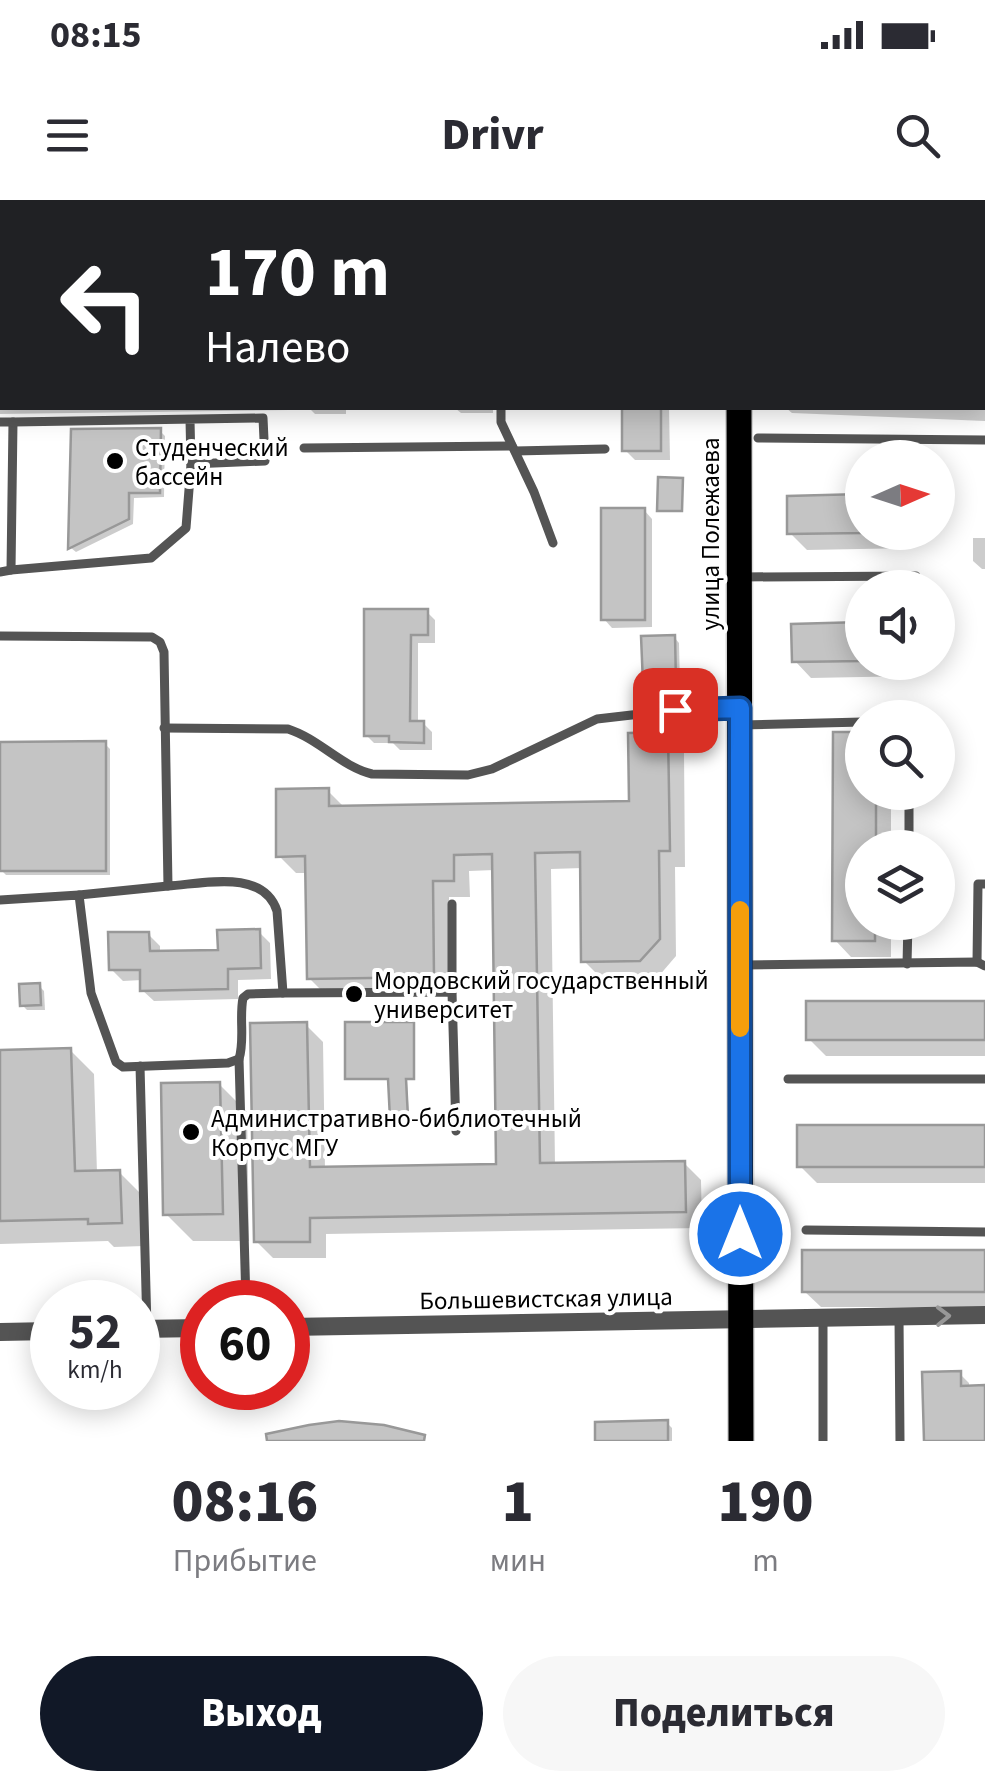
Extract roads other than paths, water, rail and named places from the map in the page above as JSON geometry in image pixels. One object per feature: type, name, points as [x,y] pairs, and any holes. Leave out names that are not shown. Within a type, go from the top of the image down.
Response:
[{"type":"main road","name":"улица Полежаева","points":[[740,410],[742,1441]]},
{"type":"street","name":"Большевистская улица","points":[[310,1327],[985,1315]]},
{"type":"street","points":[[0,1332],[30,1331]]},
{"type":"lane","points":[[500,410],[501,422],[534,492],[552,543]]},
{"type":"lane","points":[[0,422],[263,418],[265,461],[191,464]]},
{"type":"lane","points":[[13,422],[5,571],[151,558],[186,528],[190,420]]},
{"type":"lane","points":[[758,438],[985,440]]},
{"type":"lane","points":[[304,448],[605,450]]},
{"type":"lane","points":[[740,578],[845,577]]},
{"type":"lane","points":[[0,636],[152,637],[160,642],[164,652],[168,886]]},
{"type":"lane","points":[[164,728],[288,730],[306,735],[360,771],[372,774],[468,775],[492,769],[597,719],[675,710],[786,722],[845,722]]},
{"type":"lane","points":[[0,900],[244,882],[274,900],[283,993]]},
{"type":"lane","points":[[740,965],[981,964],[978,884],[985,884]]},
{"type":"lane","points":[[80,895],[91,993],[116,1062],[124,1067],[239,1059]]},
{"type":"lane","points":[[452,904],[456,1130]]},
{"type":"lane","points":[[907,964],[908,940]]},
{"type":"lane","points":[[245,1280],[239,1059],[243,998],[248,994],[452,992]]},
{"type":"lane","points":[[140,1066],[142,1280]]},
{"type":"lane","points":[[788,1079],[985,1079]]},
{"type":"lane","points":[[806,1230],[985,1232]]},
{"type":"lane","points":[[899,1317],[900,1441]]},
{"type":"lane","points":[[823,1318],[823,1441]]},
{"type":"place","name":"Студенческий бассейн","points":[[115,461]]},
{"type":"place","name":"Мордовский государственный университет","points":[[354,994]]},
{"type":"place","name":"Административно-библиотечный Корпус МГУ","points":[[191,1132]]}]
